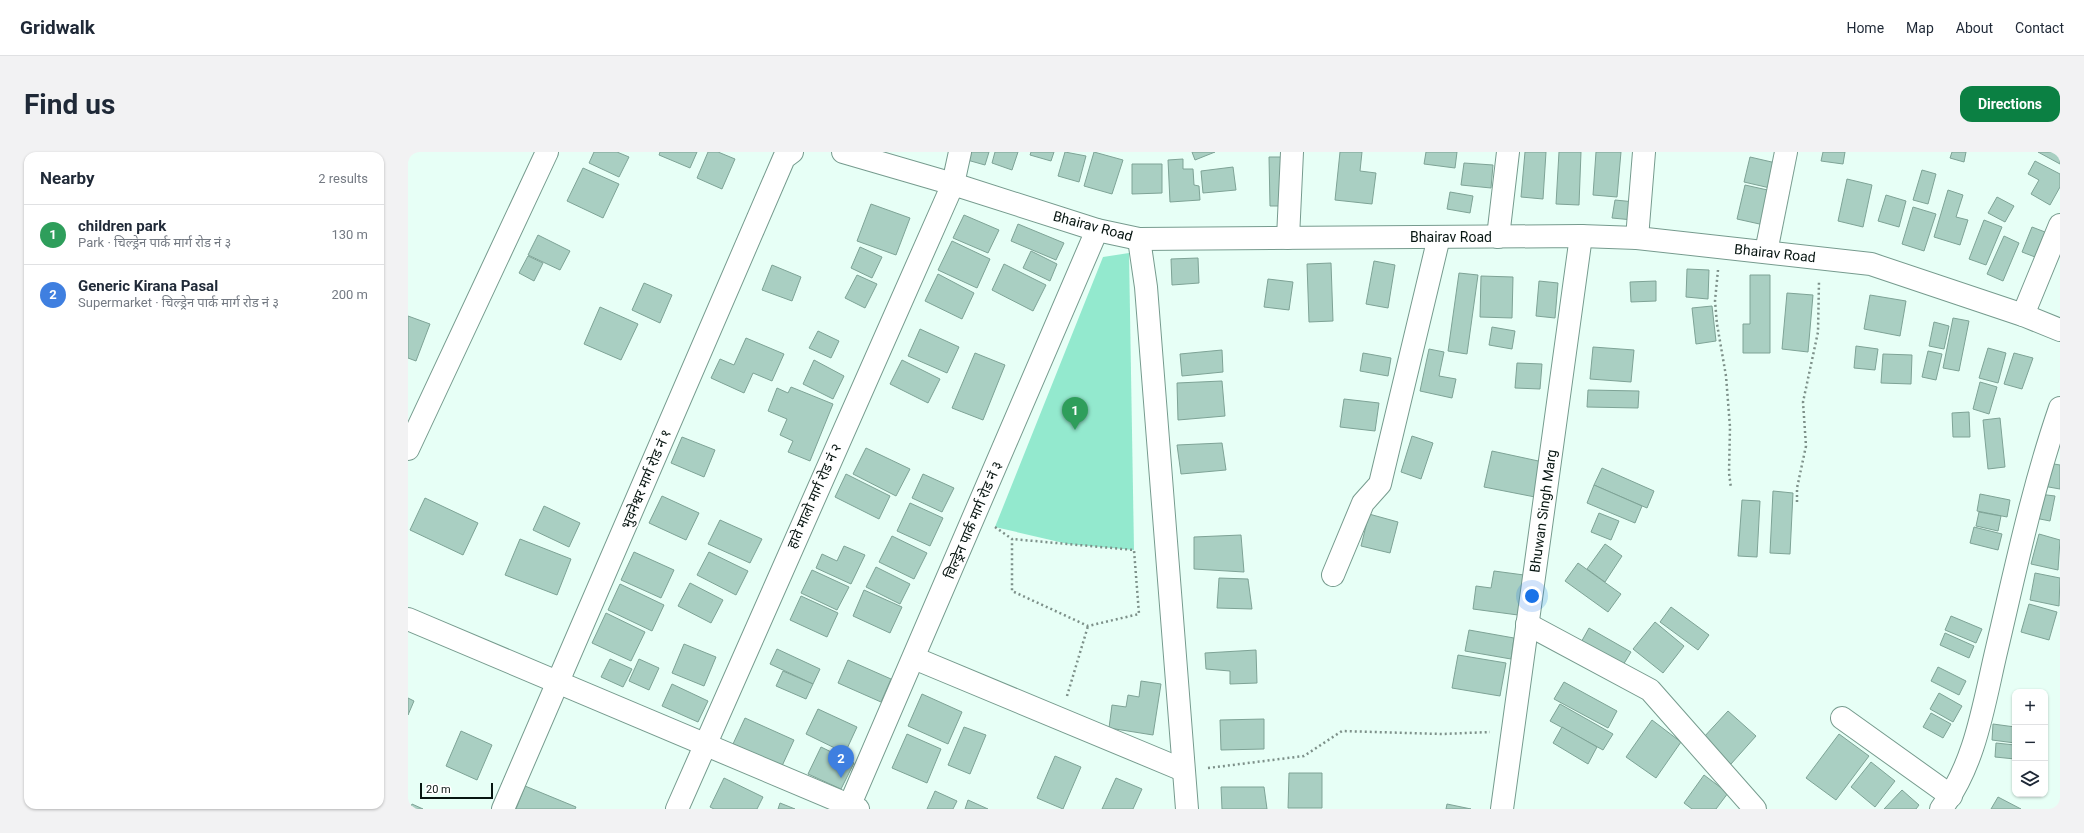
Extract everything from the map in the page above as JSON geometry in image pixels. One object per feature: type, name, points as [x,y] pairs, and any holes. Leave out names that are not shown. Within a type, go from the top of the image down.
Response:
[{"type":"street","points":[[408,448],[547,152]]},
{"type":"street","name":"भुवनेश्वर मार्ग रोड नं १","points":[[504,809],[784,158],[792,152]]},
{"type":"street","name":"Bhairav Road","points":[[843,152],[953,184],[1097,230],[1139,239],[1581,236],[1638,238],[1871,264],[2023,315],[2060,330]]},
{"type":"street","name":"हाते मालो मार्ग रोड नं २","points":[[677,809],[953,184],[960,152]]},
{"type":"street","points":[[1288,238],[1292,152]]},
{"type":"street","points":[[1498,237],[1508,152]]},
{"type":"street","points":[[1638,238],[1644,152]]},
{"type":"street","points":[[1766,252],[1786,152]]},
{"type":"street","points":[[2023,315],[2060,225]]},
{"type":"street","name":"चिल्ड्रेन पार्क मार्ग रोड नं ३","points":[[852,808],[914,658],[1097,230]]},
{"type":"street","name":"Bhuwan Singh Marg","points":[[1502,809],[1581,236]]},
{"type":"street","points":[[1333,575],[1363,503],[1380,484],[1439,237]]},
{"type":"street","points":[[1139,239],[1147,295],[1187,809]]},
{"type":"street","points":[[1842,718],[1946,802],[1974,744],[2043,458],[2060,408]]},
{"type":"street","points":[[408,619],[705,744],[852,808]]},
{"type":"street","points":[[1527,624],[1650,690],[1755,809]]},
{"type":"street","points":[[914,658],[1183,770]]},
{"type":"path","points":[[1718,247],[1715,301],[1717,324],[1726,376],[1730,427],[1729,473],[1731,488]]},
{"type":"path","points":[[1797,502],[1797,488],[1806,446],[1804,402],[1818,332],[1820,258]]},
{"type":"path","points":[[995,527],[1012,539],[1134,550],[1139,614],[1088,626],[1012,591],[1012,539]]},
{"type":"path","points":[[1060,720],[1088,626]]},
{"type":"path","points":[[1183,770],[1304,756],[1342,731],[1442,734],[1512,732]]},
{"type":"green space","points":[[1129,253],[1134,550],[1068,544],[995,527],[1103,257]]},
{"type":"building","points":[[594,152],[617,152],[629,157],[619,177],[589,163]]},
{"type":"building","points":[[660,152],[697,152],[690,168],[659,155]]},
{"type":"building","points":[[708,152],[718,152],[735,159],[722,189],[697,178]]},
{"type":"building","points":[[962,152],[989,152],[985,165],[960,158]]},
{"type":"building","points":[[995,152],[1018,152],[1012,170],[992,163]]},
{"type":"building","points":[[1031,152],[1054,152],[1051,161],[1030,155]]},
{"type":"building","points":[[1065,152],[1086,156],[1079,182],[1058,176]]},
{"type":"building","points":[[1094,152],[1123,160],[1112,194],[1084,186]]},
{"type":"building","points":[[1192,152],[1215,152],[1195,160]]},
{"type":"building","points":[[1340,152],[1362,152],[1360,171],[1376,173],[1372,204],[1335,200]]},
{"type":"building","points":[[1426,152],[1457,152],[1455,168],[1424,164]]},
{"type":"building","points":[[1525,152],[1546,152],[1543,199],[1521,197]]},
{"type":"building","points":[[1559,152],[1581,152],[1579,205],[1556,204]]},
{"type":"building","points":[[1596,152],[1621,152],[1617,197],[1593,195]]},
{"type":"building","points":[[1823,152],[1845,152],[1843,164],[1821,161]]},
{"type":"building","points":[[1952,152],[1966,152],[1964,162],[1950,158]]},
{"type":"building","points":[[2038,152],[2060,152],[2060,164]]},
{"type":"building","points":[[1269,157],[1284,157],[1284,206],[1270,206]]},
{"type":"building","points":[[1750,157],[1776,163],[1770,188],[1744,182]]},
{"type":"building","points":[[1183,159],[1183,169],[1193,169],[1194,185],[1199,186],[1200,200],[1170,202],[1168,160]]},
{"type":"building","points":[[2035,161],[2060,174],[2060,187],[2050,205],[2031,194],[2039,180],[2028,174]]},
{"type":"building","points":[[1464,163],[1493,165],[1491,188],[1461,185]]},
{"type":"building","points":[[1132,164],[1162,164],[1162,193],[1132,194]]},
{"type":"building","points":[[1233,167],[1236,190],[1203,193],[1201,171]]},
{"type":"building","points":[[583,168],[619,184],[603,218],[567,201]]},
{"type":"building","points":[[1922,170],[1936,174],[1928,204],[1913,200]]},
{"type":"building","points":[[1847,179],[1872,185],[1863,227],[1838,221]]},
{"type":"building","points":[[1745,185],[1772,191],[1764,225],[1737,219]]},
{"type":"building","points":[[1948,190],[1963,195],[1956,217],[1968,220],[1960,245],[1934,237]]},
{"type":"building","points":[[1450,192],[1473,196],[1470,213],[1447,209]]},
{"type":"building","points":[[1886,195],[1906,201],[1899,227],[1878,221]]},
{"type":"building","points":[[1997,197],[2014,206],[2005,222],[1988,213]]},
{"type":"building","points":[[1615,200],[1635,202],[1633,220],[1612,218]]},
{"type":"building","points":[[871,204],[910,218],[896,255],[857,241]]},
{"type":"building","points":[[1913,207],[1936,214],[1924,251],[1902,244]]},
{"type":"building","points":[[964,215],[999,230],[988,253],[953,238]]},
{"type":"building","points":[[1984,220],[2002,227],[1986,265],[1969,259]]},
{"type":"building","points":[[1018,224],[1064,243],[1056,260],[1011,241]]},
{"type":"building","points":[[2032,227],[2045,232],[2035,257],[2022,252]]},
{"type":"building","points":[[538,235],[570,251],[560,270],[528,255]]},
{"type":"building","points":[[2004,236],[2019,243],[2003,281],[1987,274]]},
{"type":"building","points":[[952,241],[990,259],[977,288],[938,270]]},
{"type":"building","points":[[860,247],[882,257],[872,278],[851,268]]},
{"type":"building","points":[[1031,251],[1057,264],[1050,281],[1023,268]]},
{"type":"building","points":[[528,256],[543,263],[534,281],[519,273]]},
{"type":"building","points":[[1198,258],[1199,283],[1172,285],[1171,259]]},
{"type":"building","points":[[1374,261],[1395,265],[1388,308],[1366,304]]},
{"type":"building","points":[[1331,263],[1333,321],[1309,322],[1307,264]]},
{"type":"building","points":[[1004,264],[1046,285],[1033,311],[992,290]]},
{"type":"building","points":[[772,265],[801,277],[792,301],[762,290]]},
{"type":"building","points":[[1687,269],[1709,270],[1708,299],[1686,297]]},
{"type":"building","points":[[1459,273],[1478,275],[1467,354],[1448,351]]},
{"type":"building","points":[[938,274],[974,293],[962,319],[925,301]]},
{"type":"building","points":[[857,275],[877,284],[865,308],[845,298]]},
{"type":"building","points":[[1750,275],[1770,275],[1770,353],[1743,353],[1743,324],[1750,324]]},
{"type":"building","points":[[1481,276],[1513,277],[1512,318],[1480,317]]},
{"type":"building","points":[[1268,279],[1293,282],[1289,310],[1264,307]]},
{"type":"building","points":[[1539,281],[1558,283],[1555,318],[1536,316]]},
{"type":"building","points":[[1656,281],[1656,301],[1631,302],[1630,282]]},
{"type":"building","points":[[644,283],[672,295],[660,323],[632,310]]},
{"type":"building","points":[[1787,293],[1813,295],[1808,352],[1782,349]]},
{"type":"building","points":[[1870,295],[1906,301],[1900,336],[1864,329]]},
{"type":"building","points":[[1712,306],[1716,341],[1696,344],[1692,308]]},
{"type":"building","points":[[600,307],[638,324],[621,360],[584,344]]},
{"type":"building","points":[[408,316],[430,324],[416,361],[408,358]]},
{"type":"building","points":[[1953,318],[1969,321],[1959,371],[1943,368]]},
{"type":"building","points":[[1934,322],[1949,326],[1944,349],[1929,346]]},
{"type":"building","points":[[1492,327],[1515,331],[1512,349],[1489,345]]},
{"type":"building","points":[[920,329],[959,347],[947,373],[908,356]]},
{"type":"building","points":[[818,331],[839,341],[831,358],[809,348]]},
{"type":"building","points":[[746,338],[784,354],[772,381],[753,373],[744,393],[711,378],[720,359],[734,365]]},
{"type":"building","points":[[1856,346],[1878,349],[1875,370],[1854,368]]},
{"type":"building","points":[[1593,347],[1634,350],[1631,382],[1590,379]]},
{"type":"building","points":[[1988,348],[2006,353],[1998,383],[1979,378]]},
{"type":"building","points":[[1429,349],[1444,352],[1439,376],[1456,379],[1452,398],[1420,391]]},
{"type":"building","points":[[1222,350],[1223,372],[1182,376],[1180,354]]},
{"type":"building","points":[[1928,351],[1942,354],[1936,380],[1922,377]]},
{"type":"building","points":[[975,353],[1005,365],[983,420],[952,408]]},
{"type":"building","points":[[1363,353],[1391,358],[1388,376],[1360,371]]},
{"type":"building","points":[[2014,353],[2033,358],[2022,389],[2004,384]]},
{"type":"building","points":[[1883,354],[1912,355],[1911,384],[1881,383]]},
{"type":"building","points":[[814,360],[844,376],[833,399],[803,384]]},
{"type":"building","points":[[902,360],[940,379],[928,403],[890,384]]},
{"type":"building","points":[[1517,363],[1542,364],[1540,389],[1515,388]]},
{"type":"building","points":[[1222,381],[1225,416],[1178,420],[1177,383]]},
{"type":"building","points":[[1980,382],[1997,387],[1989,414],[1973,409]]},
{"type":"building","points":[[791,387],[833,404],[810,461],[788,452],[793,441],[780,435],[787,419],[768,411],[777,388],[788,393]]},
{"type":"building","points":[[1588,390],[1639,391],[1638,408],[1587,407]]},
{"type":"building","points":[[1344,399],[1379,403],[1375,431],[1340,427]]},
{"type":"building","points":[[1969,412],[1970,437],[1953,437],[1952,413]]},
{"type":"building","points":[[2000,418],[2005,467],[1988,469],[1983,420]]},
{"type":"building","points":[[1412,436],[1433,443],[1421,479],[1401,472]]},
{"type":"building","points":[[682,437],[715,450],[704,477],[671,463]]},
{"type":"building","points":[[1222,443],[1226,470],[1181,474],[1177,445]]},
{"type":"building","points":[[866,448],[910,469],[896,496],[853,474]]},
{"type":"building","points":[[1492,451],[1543,462],[1535,497],[1484,487]]},
{"type":"building","points":[[2048,463],[2060,465],[2060,489],[2043,486]]},
{"type":"building","points":[[1602,468],[1654,491],[1647,508],[1594,485]]},
{"type":"building","points":[[846,474],[890,496],[879,519],[835,497]]},
{"type":"building","points":[[923,474],[954,488],[942,512],[912,498]]},
{"type":"building","points":[[1594,485],[1642,506],[1635,523],[1587,503]]},
{"type":"building","points":[[1773,491],[1793,493],[1790,554],[1770,553]]},
{"type":"building","points":[[1980,494],[2010,500],[2007,517],[1977,511]]},
{"type":"building","points":[[2039,494],[2055,496],[2050,521],[2035,518]]},
{"type":"building","points":[[662,496],[699,513],[686,540],[649,523]]},
{"type":"building","points":[[425,498],[478,523],[463,555],[410,530]]},
{"type":"building","points":[[1742,500],[1760,501],[1757,557],[1738,556]]},
{"type":"building","points":[[910,503],[943,518],[930,546],[897,531]]},
{"type":"building","points":[[544,506],[580,523],[569,547],[533,530]]},
{"type":"building","points":[[1979,512],[2001,516],[1998,531],[1976,526]]},
{"type":"building","points":[[1599,513],[1619,521],[1611,540],[1591,532]]},
{"type":"building","points":[[1369,514],[1398,522],[1390,553],[1361,546]]},
{"type":"building","points":[[720,520],[762,539],[750,563],[708,544]]},
{"type":"building","points":[[1974,527],[2002,534],[1998,550],[1970,543]]},
{"type":"building","points":[[2039,534],[2060,540],[2058,570],[2031,564]]},
{"type":"building","points":[[1241,535],[1244,572],[1194,569],[1194,537]]},
{"type":"building","points":[[892,536],[927,553],[914,579],[879,562]]},
{"type":"building","points":[[520,539],[571,559],[557,595],[505,575]]},
{"type":"building","points":[[1605,544],[1622,556],[1605,582],[1587,569]]},
{"type":"building","points":[[844,546],[865,555],[851,584],[816,568],[822,554],[837,561]]},
{"type":"building","points":[[634,552],[674,570],[661,598],[621,580]]},
{"type":"building","points":[[709,552],[748,571],[736,595],[697,575]]},
{"type":"building","points":[[1578,563],[1621,594],[1608,612],[1565,581]]},
{"type":"building","points":[[876,567],[910,584],[900,604],[866,587]]},
{"type":"building","points":[[812,570],[849,587],[837,610],[801,593]]},
{"type":"building","points":[[1494,571],[1524,575],[1518,615],[1473,609],[1476,586],[1491,588]]},
{"type":"building","points":[[2035,573],[2060,578],[2059,606],[2030,600]]},
{"type":"building","points":[[1219,578],[1248,579],[1252,609],[1217,608]]},
{"type":"building","points":[[690,583],[723,600],[711,623],[678,606]]},
{"type":"building","points":[[620,584],[664,605],[652,631],[608,610]]},
{"type":"building","points":[[864,590],[902,607],[890,633],[853,616]]},
{"type":"building","points":[[801,596],[838,613],[827,637],[790,620]]},
{"type":"building","points":[[2029,604],[2057,612],[2049,640],[2021,632]]},
{"type":"building","points":[[1671,607],[1709,635],[1698,650],[1660,622]]},
{"type":"building","points":[[606,613],[645,632],[631,661],[592,643]]},
{"type":"building","points":[[1951,616],[1982,629],[1976,643],[1945,630]]},
{"type":"building","points":[[1655,622],[1684,646],[1663,673],[1633,649]]},
{"type":"building","points":[[1589,628],[1631,652],[1620,670],[1579,646]]},
{"type":"building","points":[[1469,630],[1514,638],[1511,659],[1465,651]]},
{"type":"building","points":[[1945,633],[1974,646],[1969,658],[1940,645]]},
{"type":"building","points":[[684,644],[716,657],[704,686],[672,673]]},
{"type":"building","points":[[777,649],[820,669],[813,684],[770,664]]},
{"type":"building","points":[[1256,650],[1257,683],[1230,684],[1230,671],[1206,669],[1205,653]]},
{"type":"building","points":[[1458,655],[1506,663],[1500,696],[1452,688]]},
{"type":"building","points":[[610,659],[632,669],[623,687],[601,677]]},
{"type":"building","points":[[639,659],[659,668],[649,690],[629,681]]},
{"type":"building","points":[[848,660],[891,679],[881,702],[838,683]]},
{"type":"building","points":[[1938,667],[1966,681],[1959,695],[1931,681]]},
{"type":"building","points":[[783,671],[813,684],[806,699],[776,686]]},
{"type":"building","points":[[1141,681],[1161,684],[1153,735],[1109,728],[1112,705],[1126,707],[1128,695],[1139,697]]},
{"type":"building","points":[[1564,682],[1617,711],[1608,728],[1554,699]]},
{"type":"building","points":[[672,684],[708,701],[698,722],[662,706]]},
{"type":"building","points":[[1939,693],[1962,706],[1953,722],[1930,709]]},
{"type":"building","points":[[922,694],[962,712],[948,744],[908,726]]},
{"type":"building","points":[[408,698],[414,701],[408,715]]},
{"type":"building","points":[[1560,704],[1613,734],[1603,750],[1550,721]]},
{"type":"building","points":[[818,709],[857,727],[845,753],[806,734]]},
{"type":"building","points":[[1728,711],[1756,736],[1731,764],[1703,738]]},
{"type":"building","points":[[1931,713],[1951,724],[1943,738],[1923,727]]},
{"type":"building","points":[[745,718],[794,740],[782,766],[733,744]]},
{"type":"building","points":[[1264,719],[1264,749],[1221,750],[1220,720]]},
{"type":"building","points":[[1652,720],[1681,742],[1656,778],[1626,757]]},
{"type":"building","points":[[1993,724],[2012,727],[2012,743],[1992,740]]},
{"type":"building","points":[[964,727],[986,735],[970,774],[948,765]]},
{"type":"building","points":[[1562,727],[1597,747],[1588,764],[1553,743]]},
{"type":"building","points":[[461,731],[492,745],[477,780],[446,766]]},
{"type":"building","points":[[907,734],[941,749],[927,783],[892,768]]},
{"type":"building","points":[[1839,734],[1869,756],[1836,800],[1806,778]]},
{"type":"building","points":[[1996,743],[2012,745],[2012,759],[1995,757]]},
{"type":"building","points":[[821,747],[854,763],[841,789],[808,774]]},
{"type":"building","points":[[1055,756],[1081,767],[1063,809],[1037,798]]},
{"type":"building","points":[[1871,762],[1895,781],[1875,807],[1851,787]]},
{"type":"building","points":[[1289,773],[1322,773],[1322,808],[1288,808]]},
{"type":"building","points":[[1704,775],[1728,793],[1716,809],[1692,809],[1684,803]]},
{"type":"building","points":[[724,778],[763,797],[757,809],[714,809],[710,807]]},
{"type":"building","points":[[1116,778],[1142,789],[1133,809],[1102,809]]},
{"type":"building","points":[[525,786],[576,807],[575,809],[516,809]]},
{"type":"building","points":[[1221,787],[1264,787],[1267,809],[1222,809]]},
{"type":"building","points":[[1902,790],[1919,805],[1916,809],[1884,809]]},
{"type":"building","points":[[935,791],[957,801],[953,809],[927,809]]},
{"type":"building","points":[[1998,797],[2021,809],[1991,809]]},
{"type":"building","points":[[968,800],[988,809],[965,809]]},
{"type":"building","points":[[780,803],[795,809],[778,809]]},
{"type":"building","points":[[412,804],[423,809],[410,809]]},
{"type":"building","points":[[1447,804],[1471,809],[1446,809]]},
{"type":"place","name":"children park","points":[[1075,430]]},
{"type":"place","name":"Generic Kirana Pasal","points":[[841,778]]}]
